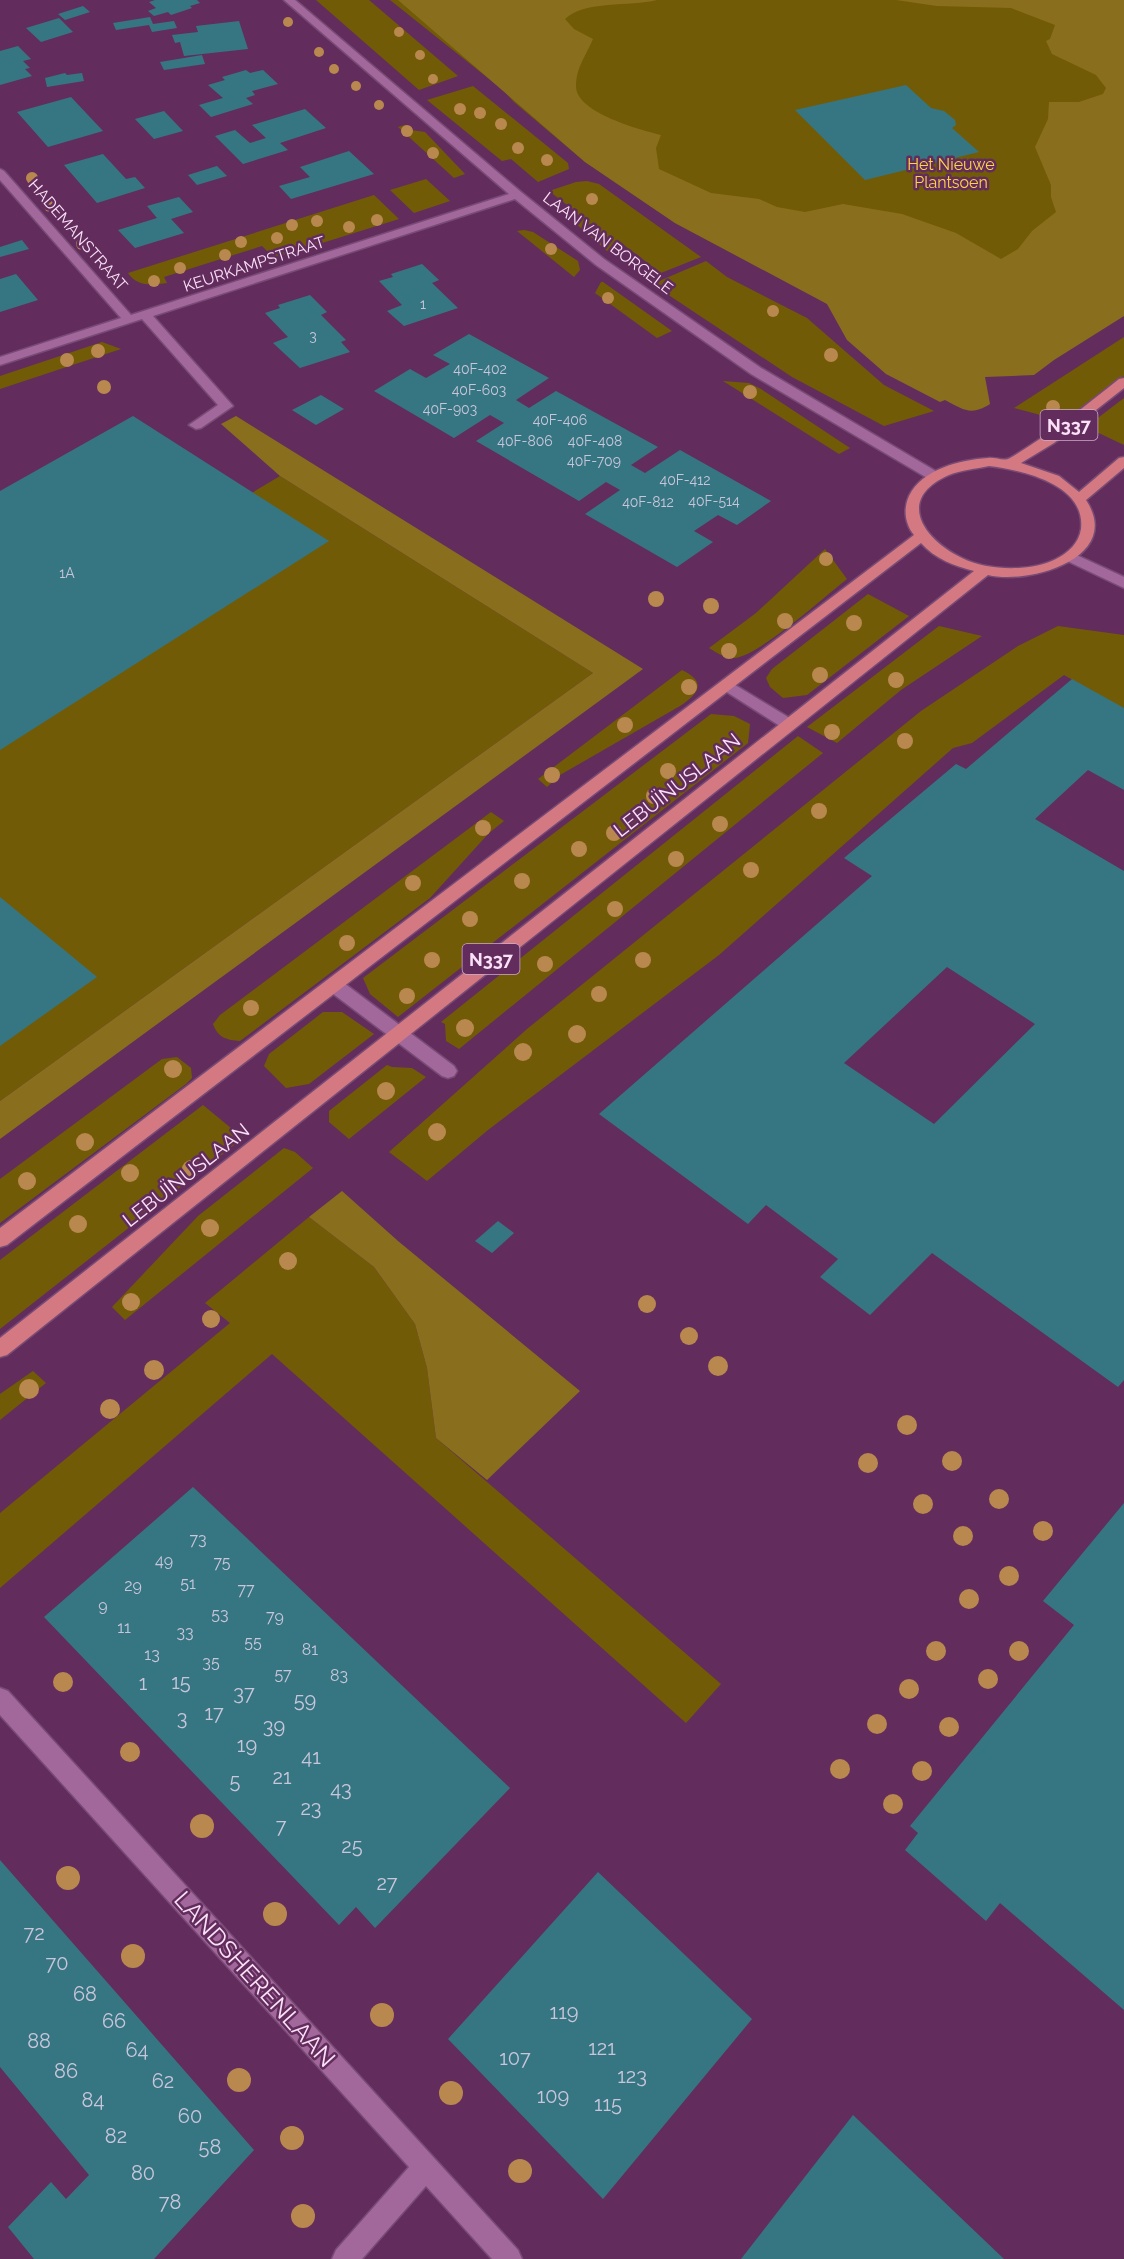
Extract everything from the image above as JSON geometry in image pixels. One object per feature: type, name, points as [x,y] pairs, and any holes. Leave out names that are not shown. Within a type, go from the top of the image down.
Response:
[{"type":"main road","name":"N337","points":[[1010,464],[1050,440],[1124,382]]},
{"type":"main road","points":[[1079,498],[1124,461]]},
{"type":"main road","points":[[969,464],[1010,464],[1043,473],[1079,498],[1089,523],[1087,535],[1081,547],[1070,557],[1041,570],[1004,573],[984,571],[940,555],[920,537],[911,515],[911,504],[916,493],[934,476],[950,468],[969,464]]},
{"type":"main road","points":[[0,1239],[920,537]]},
{"type":"main road","name":"LEBUÏNUSLAAN","points":[[0,1348],[984,571]]},
{"type":"street","name":"LAAN VAN BORGELE","points":[[289,0],[517,195],[600,262],[756,371],[934,476]]},
{"type":"street","name":"HADEMANSTRAAT","points":[[0,173],[129,320]]},
{"type":"street","name":"KEURKAMPSTRAAT","points":[[0,361],[517,195]]},
{"type":"street","points":[[146,316],[226,406],[196,425]]},
{"type":"street","points":[[1070,557],[1124,583]]},
{"type":"street","points":[[727,685],[788,724]]},
{"type":"street","points":[[334,985],[448,1071]]},
{"type":"street","name":"LANDSHERENLAAN","points":[[0,1699],[509,2259]]},
{"type":"street","points":[[345,2259],[426,2167]]},
{"type":"green space","points":[[316,0],[369,0],[458,76],[419,90]]},
{"type":"green space","name":"Het Nieuwe Plantsoen","points":[[390,0],[1124,0],[1124,314],[828,304],[675,223],[585,162],[503,90]]},
{"type":"green space","points":[[473,86],[568,163],[569,169],[538,182],[511,159],[502,161],[427,100]]},
{"type":"green space","points":[[405,125],[411,130],[425,132],[465,174],[454,178],[398,127]]},
{"type":"green space","points":[[426,179],[450,201],[414,213],[390,190]]},
{"type":"green space","points":[[587,181],[599,184],[701,257],[661,273],[624,245],[607,251],[566,215],[575,211],[549,191],[576,182]]},
{"type":"green space","points":[[374,195],[399,219],[274,258],[262,246],[164,277],[167,283],[140,283],[128,273]]},
{"type":"green space","points":[[517,231],[533,232],[578,261],[580,270],[574,277]]},
{"type":"green space","points":[[706,261],[727,277],[807,318],[884,385],[934,411],[884,426],[792,377],[652,284]]},
{"type":"green space","points":[[601,282],[672,331],[657,338],[595,293]]},
{"type":"green space","points":[[1124,337],[1124,376],[1067,422],[1014,408]]},
{"type":"green space","points":[[102,342],[121,349],[0,389],[0,376]]},
{"type":"green space","points":[[723,381],[749,383],[761,389],[850,448],[839,454]]},
{"type":"green space","points":[[1124,398],[1124,445],[1086,427]]},
{"type":"green space","points":[[280,476],[593,673],[0,1101],[0,676],[7,640]]},
{"type":"green space","points":[[825,549],[847,579],[775,636],[746,654],[728,658],[709,648],[756,613]]},
{"type":"green space","points":[[868,594],[909,616],[807,695],[783,698],[770,687],[766,678],[772,669]]},
{"type":"green space","points":[[939,626],[982,636],[901,690],[837,743],[807,727]]},
{"type":"green space","points":[[1058,626],[1124,635],[1124,709],[1064,675],[972,743],[953,748],[719,955],[488,1130],[427,1181],[389,1152],[527,1029],[921,711],[1018,646]]},
{"type":"green space","points":[[682,670],[695,679],[698,688],[687,701],[560,775],[547,787],[538,779]]},
{"type":"green space","points":[[711,714],[734,716],[750,724],[748,743],[398,1017],[370,994],[363,978]]},
{"type":"green space","points":[[798,736],[823,753],[459,1049],[446,1041],[445,1024],[441,1022]]},
{"type":"green space","points":[[491,812],[504,821],[489,833],[430,898],[240,1041],[227,1039],[220,1035],[213,1024],[220,1015]]},
{"type":"green space","points":[[323,1012],[342,1012],[374,1034],[309,1084],[286,1088],[264,1066],[269,1054]]},
{"type":"green space","points":[[177,1057],[191,1068],[192,1078],[186,1084],[0,1223],[0,1179],[162,1059]]},
{"type":"green space","points":[[387,1065],[412,1068],[426,1077],[349,1139],[329,1122],[329,1111]]},
{"type":"green space","points":[[203,1105],[243,1138],[0,1329],[0,1260]]},
{"type":"green space","points":[[284,1148],[295,1152],[313,1168],[125,1320],[112,1307],[198,1216]]},
{"type":"green space","points":[[309,1217],[374,1267],[415,1324],[427,1368],[436,1438],[721,1684],[686,1723],[272,1354],[0,1588],[0,1513],[230,1323],[205,1303]]},
{"type":"green space","points":[[33,1371],[46,1383],[0,1420],[0,1394]]},
{"type":"shaded area","points":[[398,0],[657,0],[596,6],[574,13],[565,19],[574,29],[593,39],[578,73],[576,87],[579,96],[587,105],[611,119],[661,135],[656,148],[659,169],[711,193],[759,199],[777,207],[805,212],[843,204],[902,214],[956,233],[1001,259],[1018,249],[1032,231],[1056,212],[1051,197],[1051,185],[1035,147],[1048,119],[1049,102],[1079,102],[1103,94],[1106,88],[1096,75],[1052,54],[1046,41],[1050,39],[1055,25],[1011,8],[937,6],[896,0],[1124,0],[1124,316],[1034,375],[985,377],[990,404],[983,408],[972,411],[957,407],[945,400],[940,402],[886,374],[847,340],[827,304],[675,223],[585,162]]},
{"type":"shaded area","points":[[236,416],[643,669],[0,1139],[0,1101],[593,673],[280,476],[221,424]]},
{"type":"shaded area","points":[[342,1191],[398,1241],[580,1391],[487,1480],[436,1438],[427,1368],[415,1324],[374,1267],[309,1217]]},
{"type":"building","points":[[197,0],[200,3],[171,15],[168,12],[154,16],[148,11],[156,8],[149,2]]},
{"type":"building","points":[[83,6],[90,12],[65,20],[58,14]]},
{"type":"building","points":[[150,17],[153,24],[174,21],[177,28],[152,32],[149,25],[116,30],[113,23]]},
{"type":"building","points":[[59,18],[73,32],[41,42],[26,28]]},
{"type":"building","points":[[239,21],[248,49],[184,56],[180,42],[175,43],[172,35],[198,32],[196,26]]},
{"type":"building","points":[[18,46],[31,59],[23,61],[30,68],[25,69],[32,76],[0,85],[0,51]]},
{"type":"building","points":[[202,55],[205,64],[164,70],[160,62]]},
{"type":"building","points":[[246,70],[250,73],[263,70],[278,84],[252,91],[255,95],[246,98],[253,104],[211,117],[199,105],[223,98],[208,85],[225,80],[222,77]]},
{"type":"building","points":[[65,73],[67,75],[82,73],[84,81],[47,87],[45,78]]},
{"type":"building","points":[[906,85],[931,108],[944,111],[955,120],[956,125],[952,128],[979,152],[865,180],[795,110]]},
{"type":"building","points":[[71,97],[103,131],[48,147],[17,112]]},
{"type":"building","points":[[305,109],[326,128],[280,143],[288,150],[243,164],[215,136],[235,130],[250,143],[266,138],[252,125]]},
{"type":"building","points":[[164,111],[183,131],[154,139],[135,119]]},
{"type":"building","points":[[349,151],[374,174],[291,199],[279,186],[310,177],[300,167]]},
{"type":"building","points":[[103,154],[126,179],[135,177],[145,188],[97,203],[64,165]]},
{"type":"building","points":[[217,166],[227,176],[197,185],[188,175]]},
{"type":"building","points":[[179,197],[193,212],[171,219],[184,233],[135,248],[118,230],[157,218],[147,206]]},
{"type":"building","points":[[22,240],[29,249],[0,257],[0,247]]},
{"type":"building","points":[[422,264],[439,280],[432,283],[458,308],[404,326],[387,311],[402,305],[379,281],[393,277],[391,274]]},
{"type":"building","points":[[16,274],[38,300],[0,312],[0,279]]},
{"type":"building","points":[[310,295],[327,312],[321,315],[346,340],[341,342],[350,352],[300,368],[273,343],[288,337],[265,313],[280,308],[278,305]]},
{"type":"building","points":[[469,334],[549,378],[516,400],[529,408],[556,391],[658,447],[631,465],[645,473],[680,450],[771,501],[737,525],[718,515],[694,531],[713,542],[677,567],[585,514],[620,490],[606,482],[579,501],[476,441],[504,423],[490,415],[454,438],[374,391],[410,369],[426,378],[450,364],[433,355]]},
{"type":"building","points":[[321,395],[344,409],[316,425],[292,410]]},
{"type":"building","points":[[133,416],[329,541],[0,750],[0,491]]},
{"type":"building","points":[[1072,679],[1124,708],[1124,790],[1088,770],[1035,819],[1124,871],[1124,1380],[1118,1387],[932,1253],[870,1315],[820,1277],[838,1259],[766,1205],[748,1224],[599,1114],[872,876],[844,858],[956,764],[966,769]],"holes":[[[947,967],[1035,1024],[934,1124],[844,1063]]]},
{"type":"building","points":[[0,897],[97,977],[0,1046]]},
{"type":"building","points":[[498,1221],[514,1233],[492,1253],[475,1241]]},
{"type":"building","points":[[193,1487],[510,1788],[375,1928],[356,1907],[339,1925],[44,1617]]},
{"type":"building","points":[[1124,1503],[1124,2010],[1000,1903],[986,1921],[905,1850],[918,1833],[910,1826],[1074,1625],[1043,1601]]},
{"type":"building","points":[[0,1860],[254,2150],[154,2259],[34,2259],[8,2227],[51,2182],[66,2199],[89,2175],[0,2067]]},
{"type":"building","points":[[598,1872],[752,2019],[603,2199],[448,2039]]},
{"type":"building","points":[[853,2115],[1004,2259],[741,2259]]}]
